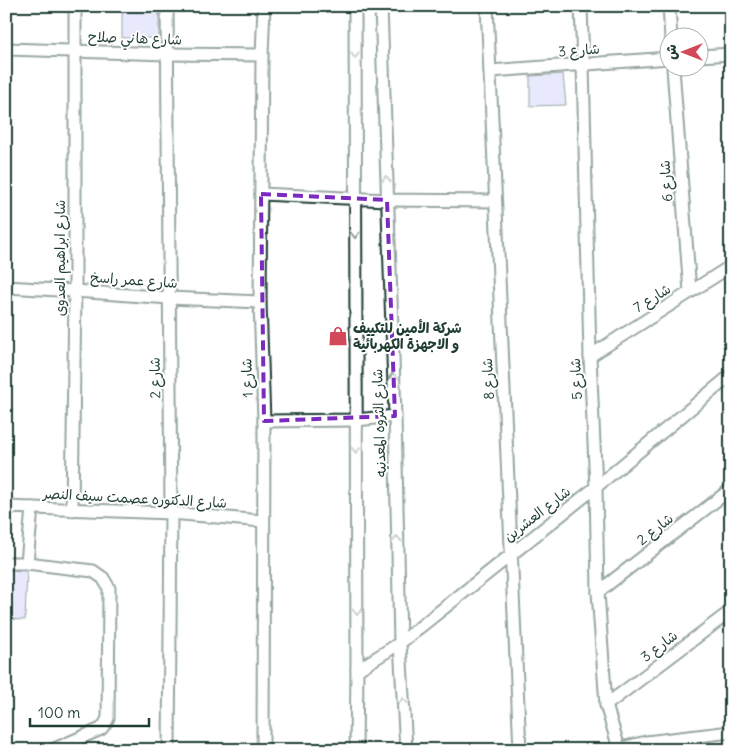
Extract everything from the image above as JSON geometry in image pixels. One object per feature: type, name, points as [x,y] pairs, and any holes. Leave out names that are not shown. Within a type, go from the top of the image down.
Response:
[{"type":"street","name":"شارع ابراهيم العدوى","points":[[72,510],[75,291],[75,6]]},
{"type":"street","name":"شارع 2","points":[[167,6],[171,514],[169,750]]},
{"type":"street","name":"شارع 1","points":[[263,750],[264,421],[260,302],[264,6]]},
{"type":"street","name":"شارع الثروه المعدنيه","points":[[355,6],[358,670],[356,750]]},
{"type":"street","name":"شارع الثروه المعدنيه","points":[[381,6],[395,416],[400,643],[406,750]]},
{"type":"street","name":"شارع 8","points":[[487,6],[520,750]]},
{"type":"street","name":"شارع 5","points":[[580,6],[598,592],[606,705],[616,749]]},
{"type":"street","points":[[670,6],[671,28]]},
{"type":"street","name":"شارع هاني صلاح","points":[[6,49],[262,55]]},
{"type":"street","points":[[710,55],[731,54]]},
{"type":"street","name":"شارع 3","points":[[490,71],[660,59]]},
{"type":"street","name":"شارع 6","points":[[673,78],[690,292]]},
{"type":"street","points":[[261,194],[387,200],[495,201]]},
{"type":"street","name":"شارع 7","points":[[590,356],[731,266]]},
{"type":"street","name":"شارع عمر راسخ","points":[[6,287],[260,302]]},
{"type":"street","name":"شارع العشرين","points":[[358,670],[400,643],[596,487],[731,375]]},
{"type":"street","points":[[264,421],[356,420],[395,416]]},
{"type":"street","name":"شارع 2","points":[[598,592],[731,489]]},
{"type":"street","name":"شارع الدكتوره عصمت سيف النصر","points":[[6,507],[171,514],[263,521]]},
{"type":"street","points":[[27,563],[32,508]]},
{"type":"street","points":[[6,563],[27,563],[93,571],[103,578],[109,588],[108,718],[101,729],[52,750]]},
{"type":"street","name":"شارع 3","points":[[606,705],[731,611]]},
{"type":"street","points":[[616,749],[646,742],[731,732]]},
{"type":"highlighted area","points":[[261,194],[387,200],[395,416],[264,421]]},
{"type":"building","points":[[122,12],[159,12],[159,38],[122,38]]},
{"type":"building","points":[[563,74],[566,105],[530,106],[530,76]]},
{"type":"building","points":[[6,570],[27,571],[25,620],[6,619]]},
{"type":"place","name":"شركة الأمين للتكييف و الاجهزة الكهربائية","points":[[338,336]]}]
